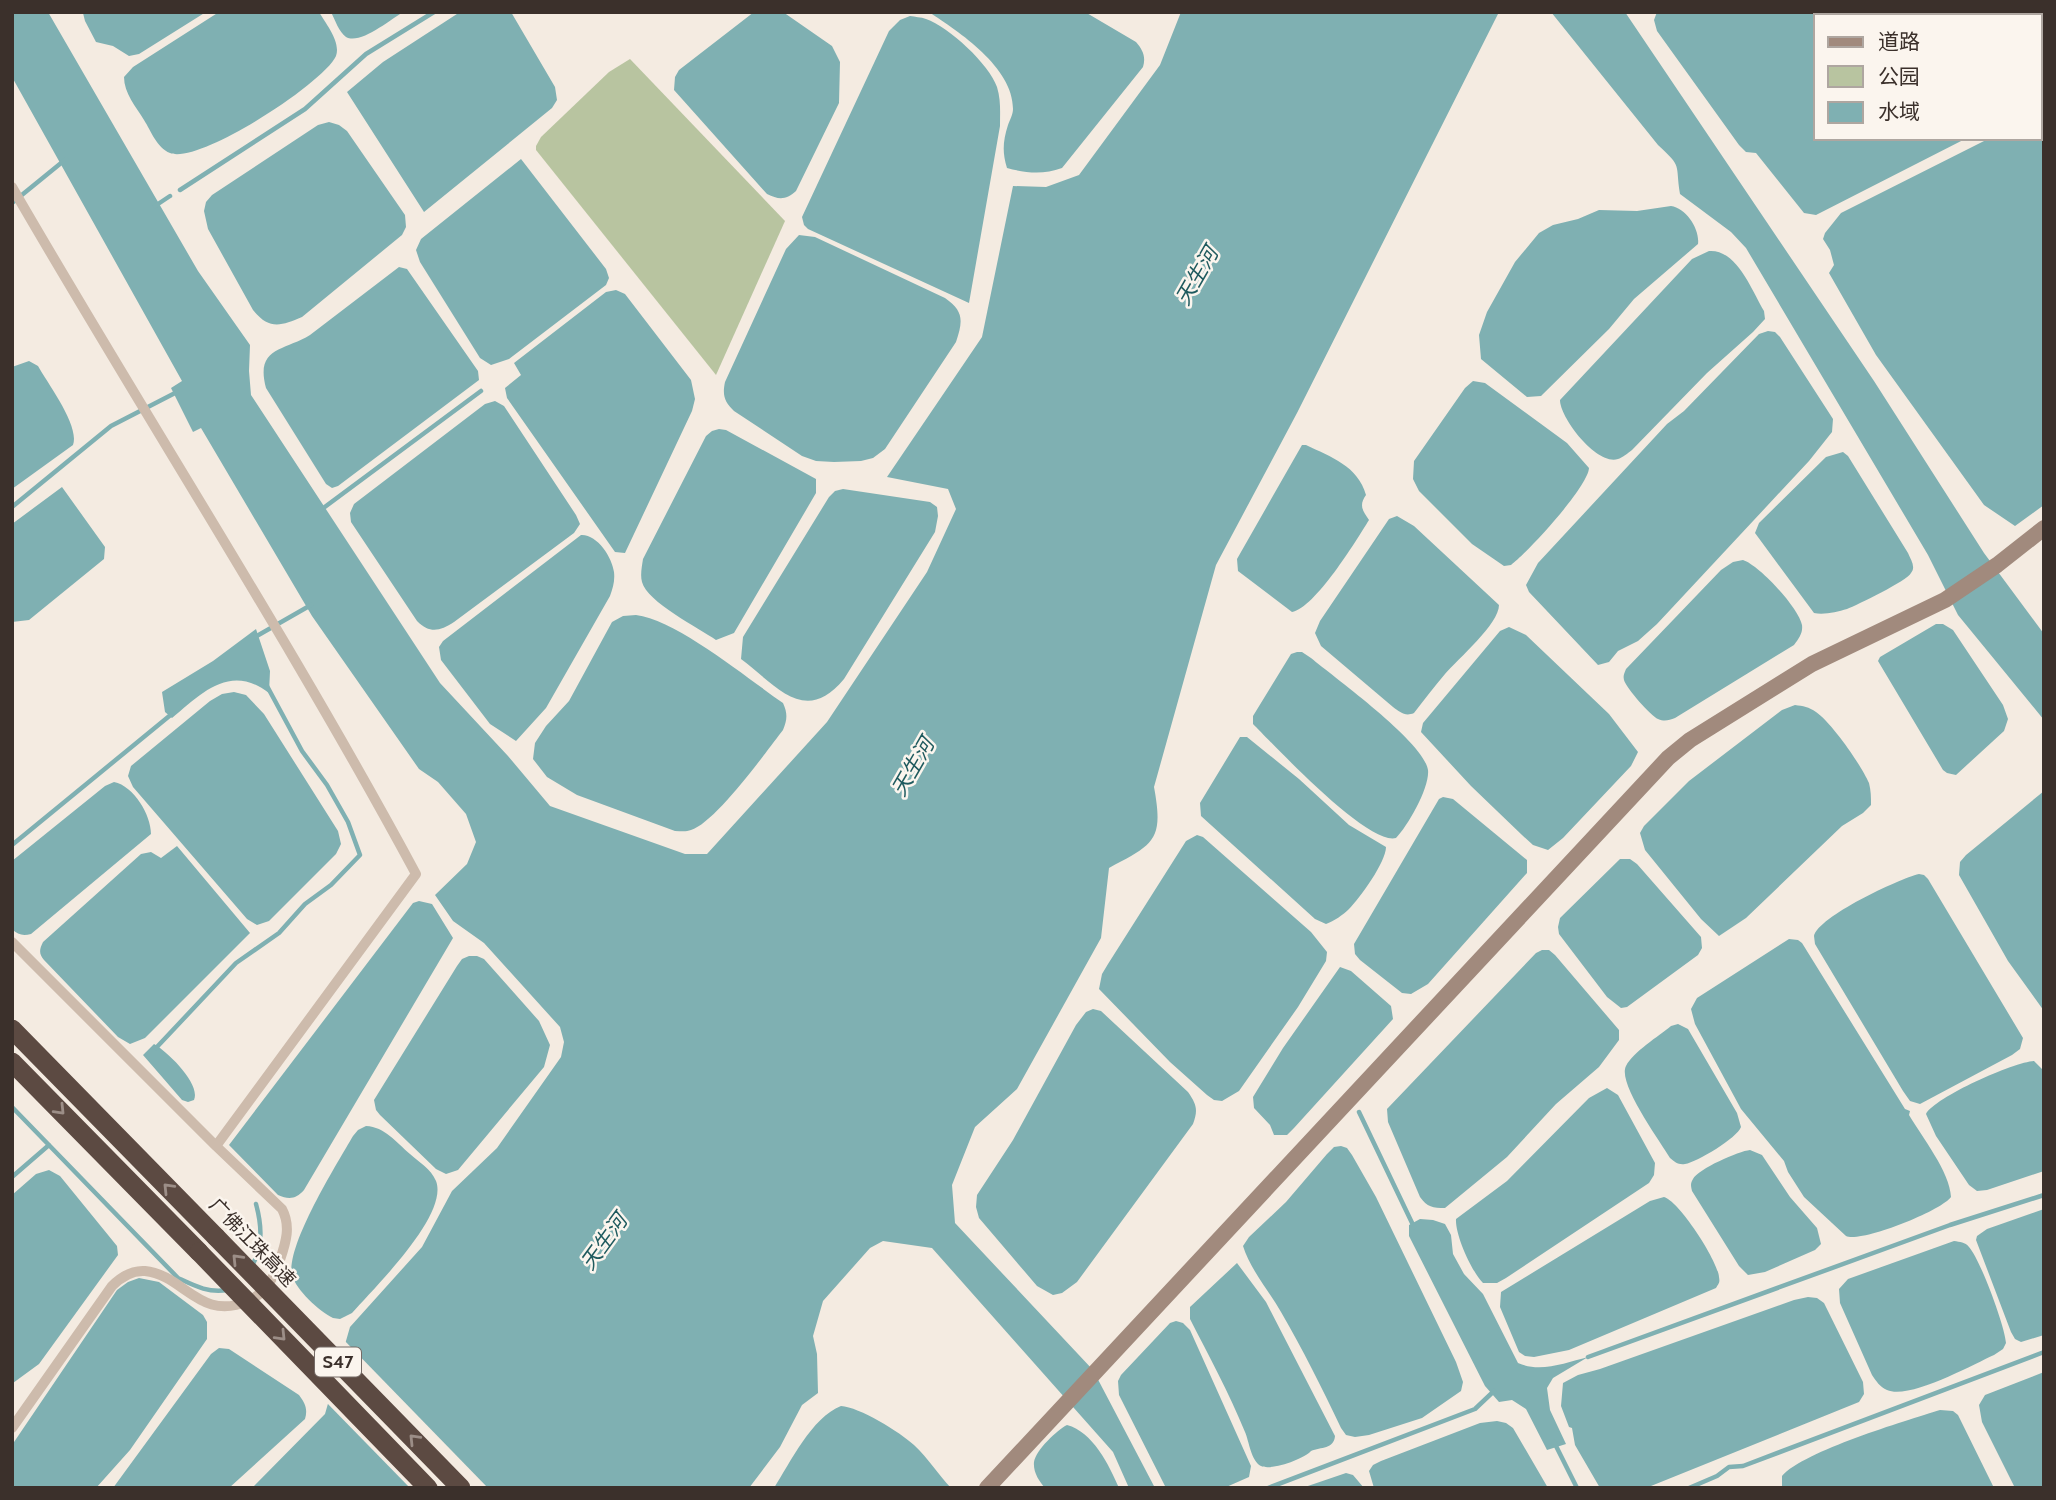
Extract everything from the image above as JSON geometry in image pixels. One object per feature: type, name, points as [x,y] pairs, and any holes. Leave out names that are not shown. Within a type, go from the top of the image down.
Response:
[{"type":"highway","name":"广佛江珠高速","points":[[12,1029],[461,1488]]},
{"type":"highway","name":"S47","points":[[12,1062],[428,1488]]},
{"type":"street","points":[[12,187],[109,354],[260,597],[365,779],[416,874],[216,1146]]},
{"type":"street","points":[[987,1488],[1668,758],[1690,740],[1812,664],[1945,600],[1997,565],[2044,528]]},
{"type":"street","points":[[12,942],[282,1209],[288,1220],[281,1258],[270,1283],[258,1297],[240,1305],[223,1307],[206,1303],[156,1274],[144,1271],[132,1272],[112,1286],[12,1428]]},
{"type":"green space","points":[[630,59],[785,221],[716,375],[536,150],[541,137],[609,72]]},
{"type":"water","name":"天生河","points":[[12,12],[48,12],[198,271],[250,345],[251,395],[440,683],[550,806],[685,854],[707,854],[827,722],[927,572],[956,509],[948,489],[887,477],[982,337],[1013,186],[1046,187],[1079,175],[1160,65],[1181,12],[1499,12],[1297,413],[1216,565],[1154,787],[1158,819],[1152,839],[1136,853],[1109,868],[1101,938],[1017,1089],[975,1127],[952,1185],[955,1223],[1093,1370],[1155,1488],[1129,1488],[1113,1452],[932,1248],[883,1241],[870,1248],[823,1301],[813,1336],[817,1354],[818,1393],[802,1405],[780,1447],[749,1488],[252,1488],[325,1414],[350,1327],[422,1247],[452,1191],[497,1148],[561,1057],[564,1042],[560,1027],[484,943],[453,921],[435,895],[467,864],[476,842],[466,814],[438,782],[419,769],[312,616],[201,428],[193,432],[171,388],[182,381],[12,77]]},
{"type":"water","points":[[206,12],[139,54],[129,56],[113,46],[96,42],[83,13]]},
{"type":"water","points":[[219,12],[319,12],[335,39],[336,56],[327,68],[286,102],[232,135],[206,147],[185,153],[170,153],[158,143],[134,105],[126,89],[124,77],[133,67]]},
{"type":"water","points":[[331,12],[403,12],[367,35],[352,39],[341,32]]},
{"type":"water","points":[[460,12],[511,12],[555,87],[557,100],[552,108],[424,212],[347,92],[383,62]]},
{"type":"water","points":[[754,12],[783,12],[832,46],[840,62],[839,103],[796,191],[782,198],[767,194],[674,90],[675,77],[679,70]]},
{"type":"water","points":[[929,12],[1085,12],[1136,42],[1143,54],[1143,67],[1062,168],[1035,172],[1007,168],[1004,141],[1013,109],[1011,94],[1004,79],[969,40]]},
{"type":"water","points":[[1551,12],[1625,12],[1874,381],[1984,553],[2044,634],[2044,720],[1958,615],[1928,555],[1746,248],[1731,232],[1680,194],[1675,162],[1658,145]]},
{"type":"water","points":[[1657,12],[2020,14],[1814,14],[1814,140],[1963,140],[1816,215],[1804,213],[1756,153],[1746,152],[1739,145],[1657,31],[1654,20]]},
{"type":"water","points":[[910,16],[935,23],[956,38],[977,57],[997,87],[1000,126],[969,303],[808,229],[802,217],[889,31],[900,20]]},
{"type":"water","points":[[2044,116],[2044,505],[2015,526],[1984,505],[1876,355],[1829,273],[1834,265],[1830,250],[1823,239],[1841,213],[1986,140],[2042,140]]},
{"type":"water","points":[[329,122],[347,131],[405,215],[406,227],[402,235],[302,317],[288,323],[270,323],[253,310],[208,229],[204,211],[206,202],[212,195],[318,125]]},
{"type":"water","points":[[521,159],[606,269],[609,278],[606,285],[509,359],[491,365],[480,358],[420,262],[416,250],[421,239]]},
{"type":"water","points":[[1671,206],[1682,211],[1691,220],[1697,232],[1698,244],[1634,299],[1609,329],[1541,396],[1527,397],[1481,359],[1479,335],[1487,312],[1515,262],[1539,233],[1553,225],[1599,210],[1637,211]]},
{"type":"water","points":[[799,235],[815,237],[945,298],[959,312],[961,322],[956,342],[885,449],[873,458],[834,462],[816,461],[802,456],[734,411],[725,398],[725,382],[786,249]]},
{"type":"water","points":[[1709,251],[1719,252],[1736,264],[1764,311],[1765,319],[1707,373],[1632,450],[1618,459],[1600,455],[1581,439],[1573,428],[1566,418],[1560,400],[1692,259]]},
{"type":"water","points":[[399,267],[407,269],[478,371],[479,380],[332,488],[326,484],[266,388],[265,365],[274,352],[310,335]]},
{"type":"water","points":[[616,290],[625,294],[691,380],[695,399],[692,411],[625,553],[615,552],[507,398],[505,388],[521,375],[514,363],[606,292]]},
{"type":"water","points":[[1775,332],[1780,337],[1833,419],[1832,432],[1809,461],[1657,624],[1638,641],[1618,651],[1609,662],[1598,665],[1529,592],[1526,585],[1538,563],[1667,424],[1684,411],[1759,334]]},
{"type":"water","points":[[29,361],[38,366],[68,416],[74,437],[73,445],[12,489],[12,367]]},
{"type":"water","points":[[1473,381],[1485,383],[1567,443],[1589,468],[1568,504],[1543,534],[1511,565],[1504,566],[1472,544],[1419,491],[1413,479],[1414,461],[1465,388]]},
{"type":"water","points":[[495,401],[504,406],[580,524],[574,533],[454,622],[440,629],[426,628],[417,621],[351,522],[350,513],[354,504],[485,404]]},
{"type":"water","points":[[719,429],[726,430],[816,479],[816,493],[734,633],[716,640],[653,598],[642,582],[641,573],[643,559],[706,436]]},
{"type":"water","points":[[1302,445],[1334,458],[1357,477],[1366,495],[1362,508],[1369,520],[1323,587],[1301,608],[1292,612],[1238,571],[1237,559]]},
{"type":"water","points":[[1843,452],[1908,553],[1913,568],[1908,577],[1852,607],[1830,613],[1814,613],[1755,533],[1759,523],[1826,457]]},
{"type":"water","points":[[62,487],[105,547],[104,559],[29,620],[12,622],[12,524]]},
{"type":"water","points":[[843,489],[930,502],[937,507],[938,516],[935,532],[844,679],[830,693],[817,699],[804,700],[779,690],[741,659],[743,637],[829,497],[835,491]]},
{"type":"water","points":[[1397,516],[1414,526],[1499,605],[1492,622],[1477,641],[1445,674],[1414,713],[1408,714],[1393,707],[1321,646],[1315,633],[1320,621],[1389,519]]},
{"type":"water","points":[[581,535],[593,538],[607,553],[614,572],[612,590],[546,708],[516,741],[490,724],[441,660],[439,647],[443,641]]},
{"type":"water","points":[[1743,560],[1768,578],[1794,608],[1802,625],[1800,635],[1794,645],[1675,718],[1665,721],[1658,719],[1626,684],[1626,669],[1721,570],[1733,562]]},
{"type":"water","points":[[636,615],[653,619],[691,639],[783,703],[786,710],[783,730],[753,769],[713,815],[689,831],[675,831],[577,795],[547,777],[533,759],[535,743],[546,726],[569,701],[612,622],[623,616]]},
{"type":"water","points":[[1936,624],[1943,624],[1953,630],[2003,705],[2008,719],[2004,731],[1956,775],[1943,770],[1878,661],[1880,657]]},
{"type":"water","points":[[1509,627],[1526,635],[1609,714],[1638,752],[1631,766],[1563,838],[1548,850],[1533,845],[1522,835],[1471,786],[1421,732],[1423,723],[1500,631]]},
{"type":"water","points":[[256,629],[270,671],[269,693],[255,684],[229,681],[206,691],[172,718],[165,712],[162,692],[213,661]]},
{"type":"water","points":[[1297,652],[1311,658],[1377,711],[1423,758],[1428,770],[1426,786],[1412,816],[1396,838],[1383,836],[1365,827],[1344,811],[1253,724],[1253,716],[1291,654]]},
{"type":"water","points":[[234,692],[246,695],[264,714],[338,831],[341,844],[336,854],[269,921],[257,925],[247,919],[133,787],[128,776],[131,766],[210,701],[222,694]]},
{"type":"water","points":[[1795,705],[1816,712],[1838,735],[1869,783],[1871,805],[1842,826],[1746,918],[1719,936],[1701,919],[1645,850],[1640,833],[1689,781],[1782,710]]},
{"type":"water","points":[[1240,737],[1247,737],[1299,779],[1349,825],[1386,847],[1382,861],[1366,889],[1341,916],[1326,924],[1315,919],[1201,816],[1200,803]]},
{"type":"water","points":[[114,782],[128,789],[140,802],[148,818],[151,834],[31,934],[16,933],[12,929],[12,861],[105,786]]},
{"type":"water","points":[[2044,791],[2044,1011],[2008,961],[1959,875],[1960,862],[1966,855]]},
{"type":"water","points":[[1439,799],[1453,799],[1527,860],[1527,873],[1428,984],[1411,994],[1402,993],[1360,960],[1355,954],[1354,944]]},
{"type":"water","points":[[1197,835],[1203,837],[1311,932],[1327,952],[1326,961],[1298,1007],[1239,1091],[1222,1101],[1207,1095],[1170,1062],[1099,989],[1102,974],[1186,841]]},
{"type":"water","points":[[177,846],[250,933],[145,1038],[130,1044],[118,1037],[44,960],[40,954],[41,947],[43,942],[141,854],[151,852],[161,858]]},
{"type":"water","points":[[1620,859],[1630,859],[1637,864],[1701,937],[1702,948],[1698,955],[1627,1007],[1621,1008],[1607,997],[1559,934],[1558,927],[1560,918]]},
{"type":"water","points":[[1919,874],[1928,879],[2023,1038],[2020,1049],[2012,1055],[1920,1104],[1910,1101],[1903,1091],[1815,944],[1814,936],[1819,928],[1843,909],[1894,883]]},
{"type":"water","points":[[419,901],[432,904],[453,938],[304,1190],[292,1198],[278,1195],[229,1145],[413,903]]},
{"type":"water","points":[[1789,939],[1802,943],[1905,1109],[1910,1111],[1909,1115],[1941,1166],[1951,1197],[1932,1210],[1867,1235],[1846,1236],[1804,1197],[1784,1161],[1741,1109],[1695,1024],[1691,1009],[1697,998]]},
{"type":"water","points":[[1549,950],[1555,955],[1619,1030],[1619,1040],[1599,1067],[1556,1104],[1507,1157],[1445,1208],[1431,1206],[1420,1197],[1388,1122],[1387,1109],[1536,953]]},
{"type":"water","points":[[469,956],[484,959],[539,1021],[550,1045],[544,1067],[458,1170],[446,1174],[436,1169],[380,1115],[374,1100],[457,966],[462,959]]},
{"type":"water","points":[[1340,967],[1351,971],[1391,1006],[1393,1019],[1287,1135],[1274,1135],[1270,1125],[1254,1108],[1253,1097],[1283,1048]]},
{"type":"water","points":[[1093,1009],[1101,1011],[1188,1092],[1195,1104],[1196,1115],[1193,1124],[1077,1282],[1062,1293],[1053,1295],[1037,1286],[979,1218],[977,1195],[1013,1140],[1076,1025],[1086,1012]]},
{"type":"water","points":[[1678,1024],[1688,1029],[1737,1113],[1741,1127],[1716,1149],[1683,1164],[1670,1158],[1649,1126],[1633,1098],[1625,1074],[1626,1066],[1634,1055],[1671,1026]]},
{"type":"water","points":[[154,1044],[175,1061],[188,1077],[195,1093],[194,1100],[182,1100],[143,1055]]},
{"type":"water","points":[[2034,1061],[2044,1071],[2044,1171],[1977,1191],[1969,1185],[1936,1136],[1926,1114],[1932,1107],[1959,1090],[2010,1067]]},
{"type":"water","points":[[1607,1088],[1618,1095],[1655,1163],[1654,1175],[1649,1183],[1506,1278],[1497,1283],[1483,1283],[1465,1253],[1456,1219],[1507,1181],[1589,1098]]},
{"type":"water","points":[[366,1126],[385,1132],[428,1169],[436,1181],[437,1195],[432,1212],[421,1231],[392,1269],[352,1313],[340,1319],[333,1318],[315,1305],[298,1287],[292,1275],[292,1262],[304,1225],[325,1184],[353,1136]]},
{"type":"water","points":[[1334,1147],[1347,1148],[1352,1155],[1376,1197],[1456,1362],[1463,1382],[1461,1391],[1422,1418],[1355,1437],[1346,1435],[1341,1428],[1297,1341],[1243,1246],[1327,1154]]},
{"type":"water","points":[[1750,1150],[1762,1155],[1790,1197],[1817,1228],[1821,1244],[1815,1250],[1765,1272],[1748,1275],[1739,1266],[1692,1191],[1691,1185],[1696,1175],[1710,1166]]},
{"type":"water","points":[[49,1170],[60,1176],[117,1246],[118,1255],[39,1364],[13,1383],[12,1195],[36,1174]]},
{"type":"water","points":[[1664,1197],[1688,1220],[1712,1258],[1719,1277],[1716,1288],[1569,1350],[1534,1357],[1519,1352],[1500,1307],[1501,1292],[1650,1201]]},
{"type":"water","points":[[2044,1209],[2044,1335],[2021,1342],[2015,1339],[2011,1332],[1976,1240],[1977,1236],[1987,1229]]},
{"type":"water","points":[[1420,1219],[1445,1224],[1451,1235],[1453,1254],[1464,1274],[1483,1294],[1518,1363],[1544,1367],[1588,1357],[1553,1378],[1547,1388],[1550,1410],[1566,1444],[1547,1450],[1526,1409],[1512,1400],[1499,1402],[1485,1386],[1409,1236],[1409,1225]]},
{"type":"water","points":[[1954,1241],[1967,1245],[1974,1254],[1997,1308],[2006,1343],[2003,1349],[1994,1355],[1925,1386],[1897,1392],[1887,1390],[1880,1386],[1872,1375],[1840,1303],[1839,1289],[1848,1279]]},
{"type":"water","points":[[1237,1263],[1266,1302],[1335,1436],[1330,1445],[1279,1466],[1261,1466],[1255,1460],[1232,1403],[1190,1319],[1190,1307]]},
{"type":"water","points":[[139,1278],[159,1282],[203,1315],[207,1322],[207,1339],[130,1450],[96,1488],[12,1488],[12,1445],[117,1290]]},
{"type":"water","points":[[1808,1297],[1817,1298],[1824,1303],[1863,1382],[1864,1394],[1859,1402],[1646,1488],[1600,1488],[1575,1445],[1572,1428],[1569,1427],[1561,1406],[1563,1383],[1578,1375]]},
{"type":"water","points":[[1170,1323],[1183,1323],[1190,1330],[1251,1466],[1249,1477],[1224,1488],[1166,1488],[1119,1395],[1118,1381],[1121,1375]]},
{"type":"water","points":[[219,1348],[229,1349],[299,1395],[305,1406],[305,1419],[229,1488],[113,1488],[211,1354]]},
{"type":"water","points":[[2044,1372],[2044,1488],[2015,1488],[1982,1422],[1979,1405],[1985,1395]]},
{"type":"water","points":[[841,1406],[868,1415],[908,1440],[951,1488],[774,1488],[811,1430],[830,1412]]},
{"type":"water","points":[[1940,1410],[1953,1411],[1958,1415],[1994,1488],[1782,1488],[1782,1476],[1811,1457],[1856,1438]]},
{"type":"water","points":[[1497,1421],[1513,1428],[1548,1488],[1374,1488],[1369,1471],[1373,1465],[1480,1423]]},
{"type":"water","points":[[1067,1425],[1092,1442],[1119,1488],[1045,1488],[1035,1473],[1034,1462],[1048,1441]]},
{"type":"water","points":[[1346,1473],[1353,1475],[1364,1488],[1302,1488]]},
{"type":"pier","points":[[343,1339],[488,1488],[410,1488],[325,1401]]},
{"type":"waterway","points":[[180,190],[305,109],[366,54],[434,12]]},
{"type":"waterway","points":[[12,203],[66,159]]},
{"type":"waterway","points":[[155,206],[170,196]]},
{"type":"waterway","points":[[322,509],[481,391]]},
{"type":"waterway","points":[[12,507],[111,426],[177,392]]},
{"type":"waterway","points":[[255,637],[311,605]]},
{"type":"waterway","points":[[156,1048],[236,963],[279,933],[305,904],[331,885],[360,855],[348,822],[327,785],[302,751],[267,686]]},
{"type":"waterway","points":[[12,845],[173,713]]},
{"type":"waterway","points":[[12,1107],[178,1278],[208,1290],[227,1290]]},
{"type":"waterway","points":[[1359,1112],[1414,1227]]},
{"type":"waterway","points":[[12,1177],[49,1145]]},
{"type":"waterway","points":[[1588,1357],[1950,1225],[2044,1195]]},
{"type":"waterway","points":[[252,1266],[260,1236],[256,1204]]},
{"type":"waterway","points":[[1689,1488],[1717,1476],[1729,1467],[1743,1466],[2044,1352]]},
{"type":"waterway","points":[[1268,1488],[1475,1409],[1494,1391]]},
{"type":"waterway","points":[[1554,1442],[1577,1488]]}]
